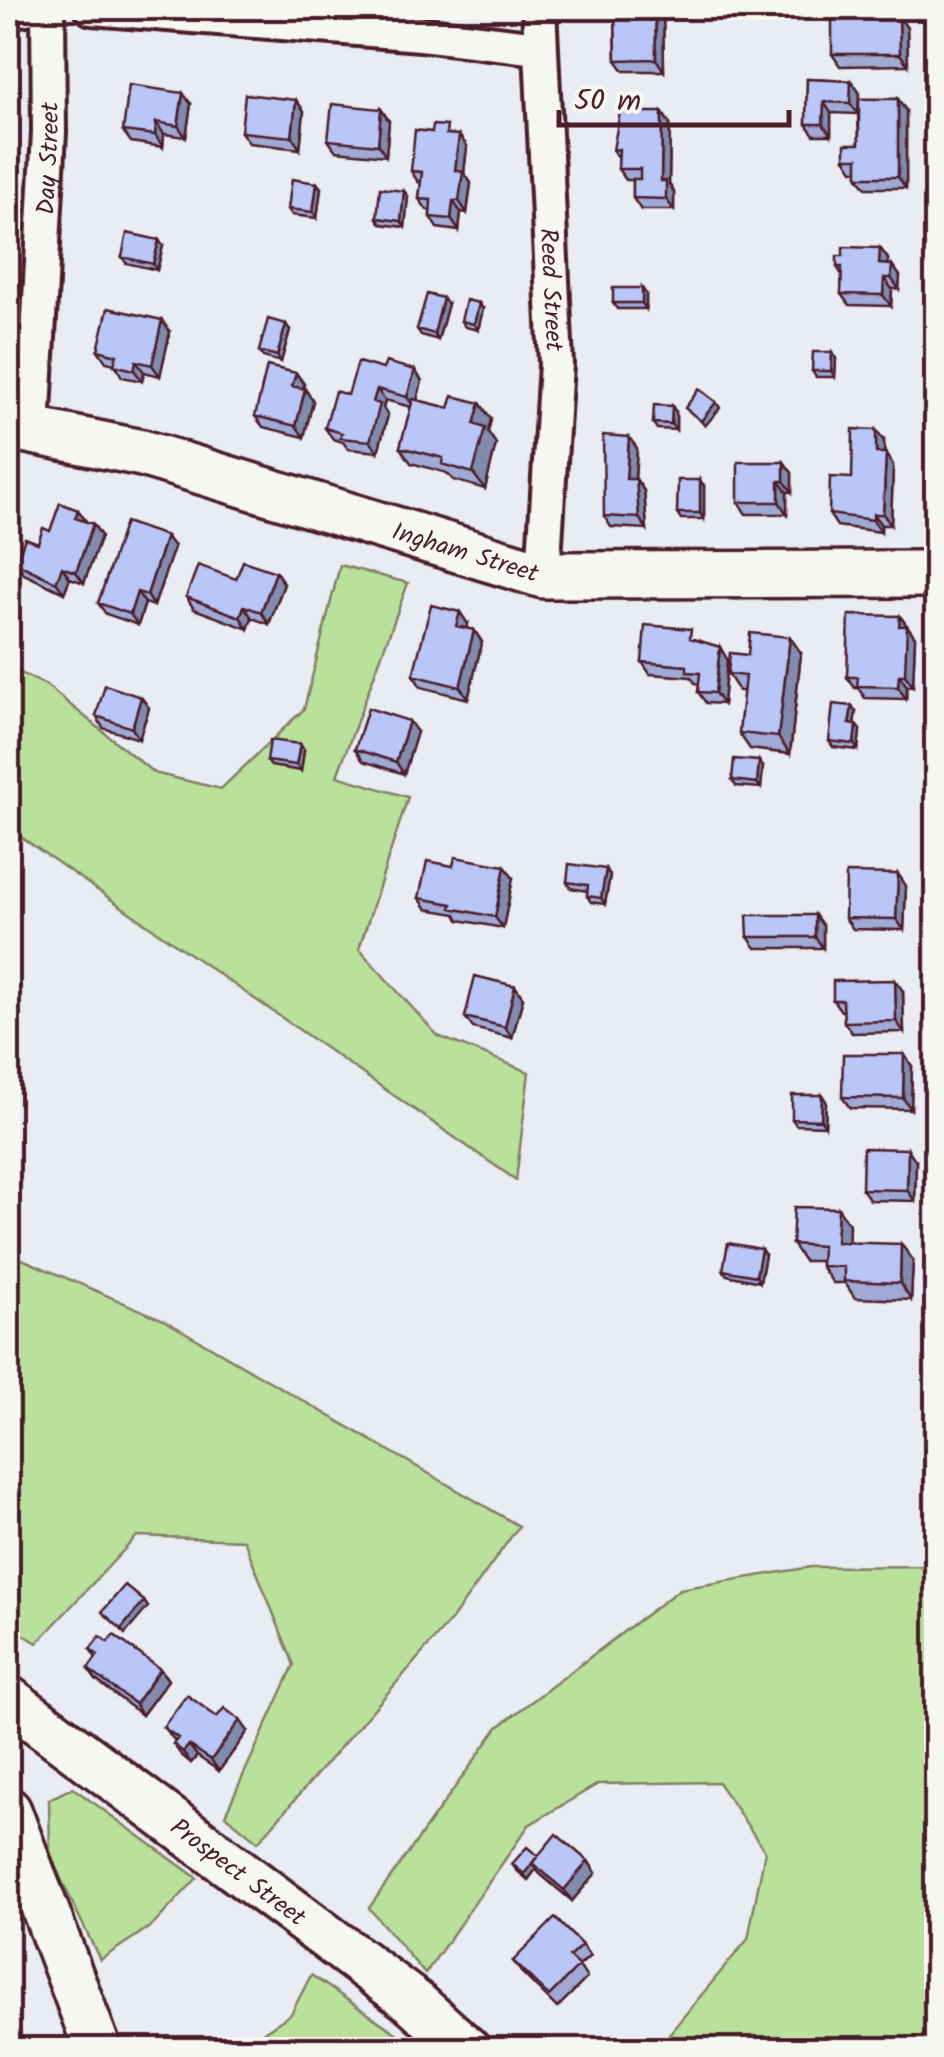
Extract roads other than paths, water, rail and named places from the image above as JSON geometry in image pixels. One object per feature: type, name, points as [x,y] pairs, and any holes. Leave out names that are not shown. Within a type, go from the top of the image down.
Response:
[{"type":"street","points":[[8,10],[26,8]]},
{"type":"street","name":"Day Street","points":[[20,428],[50,132],[48,8]]},
{"type":"street","points":[[92,8],[421,34],[538,48]]},
{"type":"street","name":"Reed Street","points":[[539,8],[556,364],[543,574]]},
{"type":"street","name":"Ingham Street","points":[[20,428],[142,453],[543,574],[936,574]]},
{"type":"street","name":"Prospect Street","points":[[8,1699],[415,2003],[467,2050]]},
{"type":"street","points":[[8,1811],[98,2050]]}]
